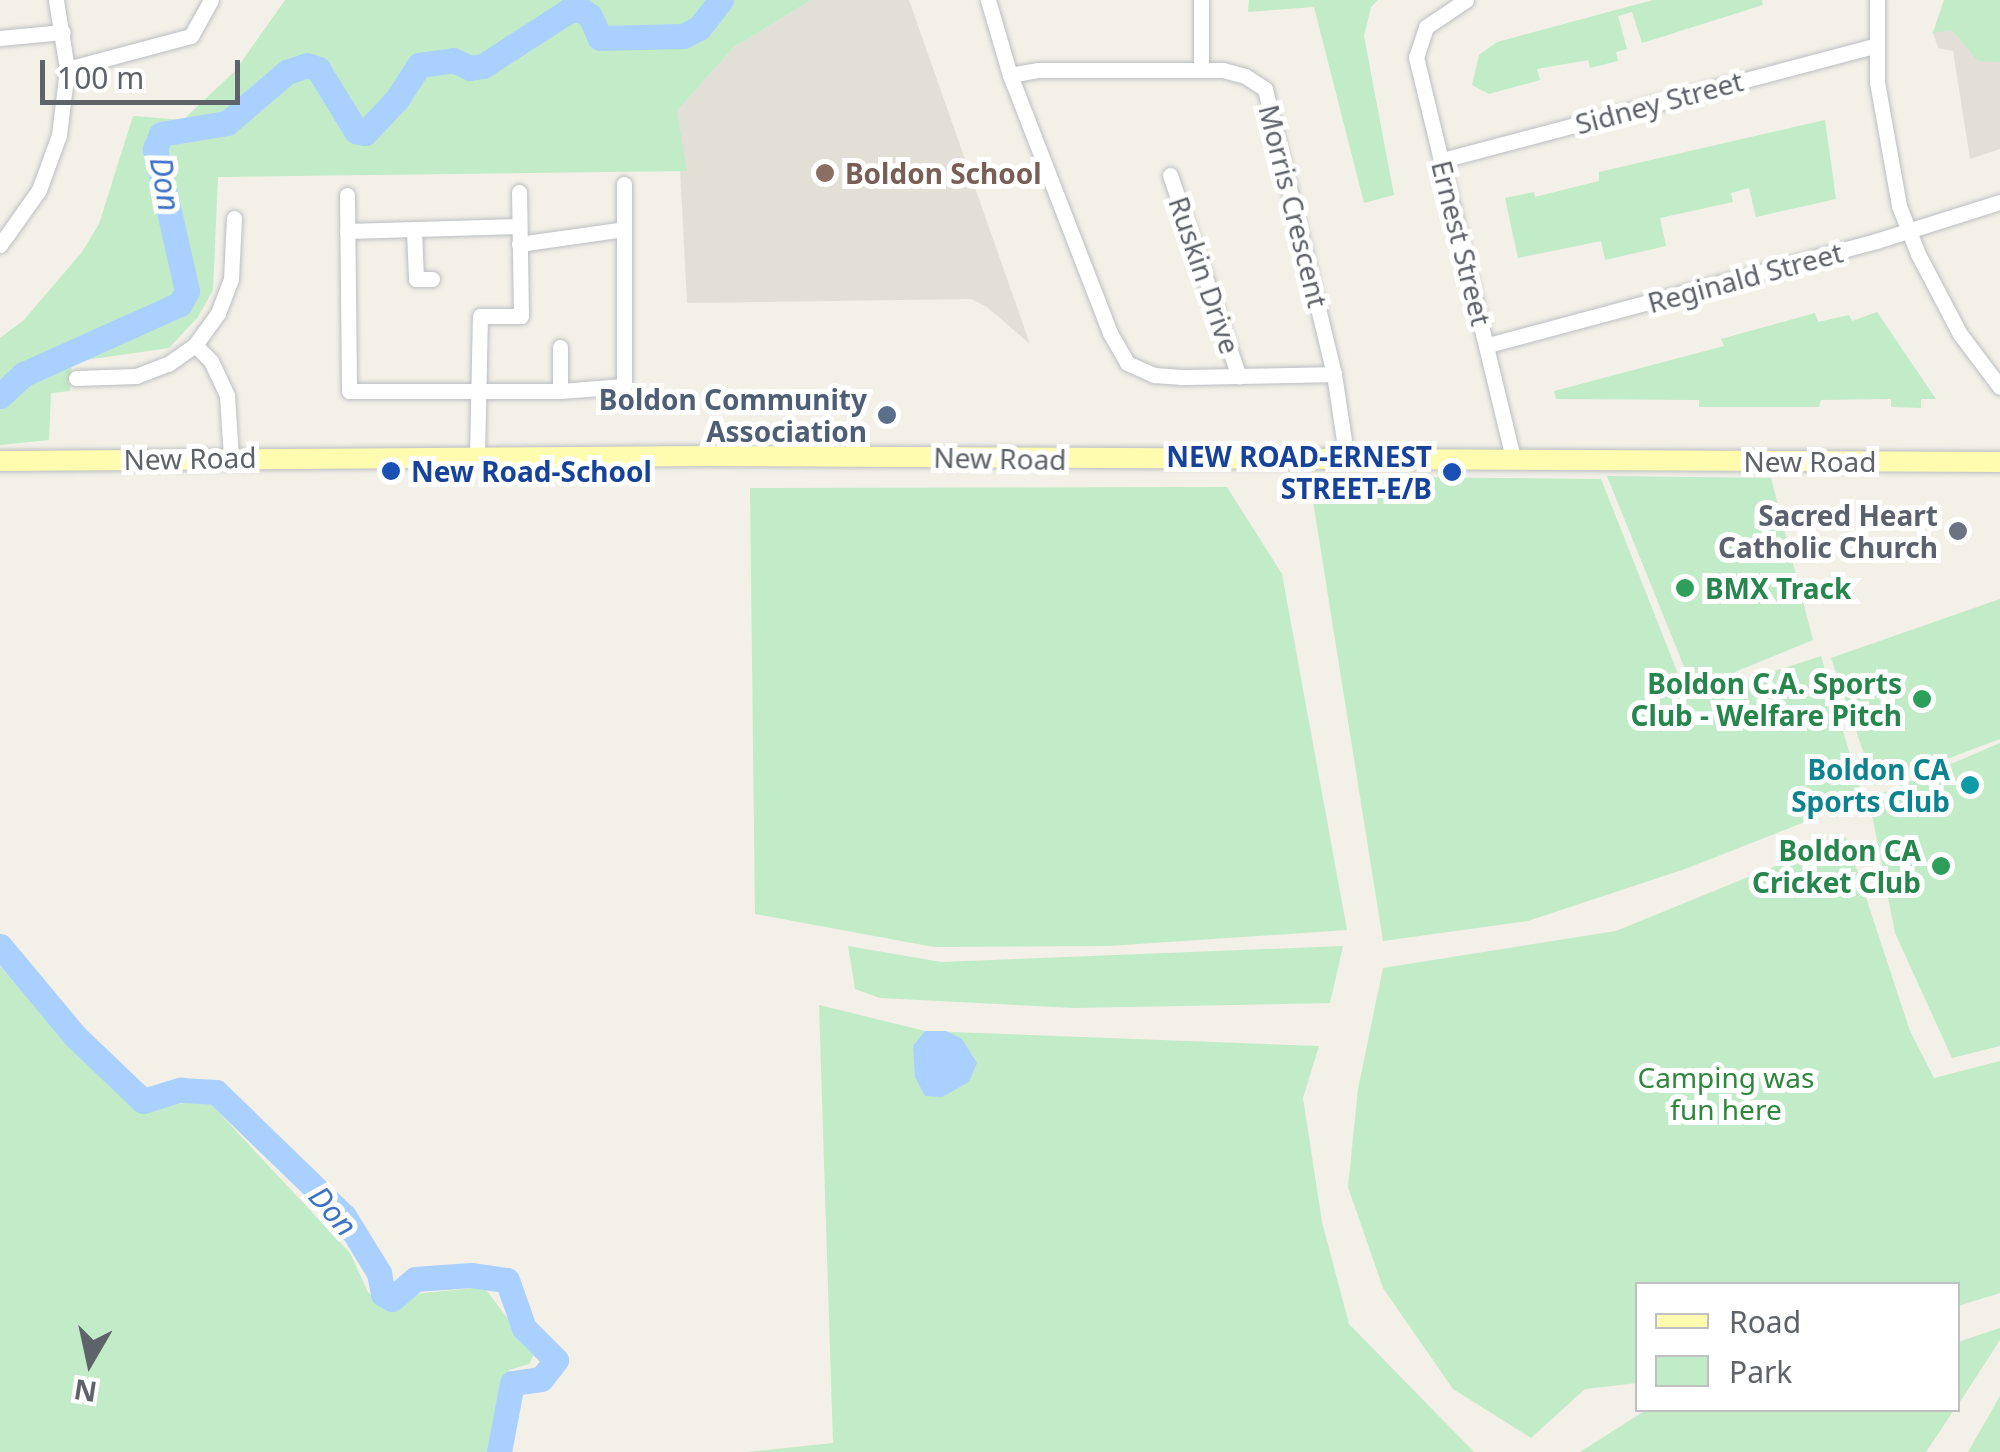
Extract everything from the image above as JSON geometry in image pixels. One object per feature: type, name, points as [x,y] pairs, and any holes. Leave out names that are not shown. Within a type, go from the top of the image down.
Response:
[{"type":"main road","name":"New Road","points":[[0,461],[477,456],[2000,462]]},
{"type":"street","points":[[0,244],[32,202],[50,166],[64,112],[68,69],[56,0]]},
{"type":"street","points":[[68,69],[191,36],[212,0]]},
{"type":"street","points":[[988,0],[1010,76],[1117,350],[1128,363],[1154,375],[1334,374]]},
{"type":"street","points":[[1201,0],[1201,70]]},
{"type":"street","name":"Ernest Street","points":[[1466,0],[1426,27],[1416,57],[1514,461]]},
{"type":"street","points":[[1877,0],[1876,45],[1890,170],[1908,232],[1960,334],[2000,387]]},
{"type":"street","points":[[0,38],[62,32]]},
{"type":"street","name":"Sidney Street","points":[[1442,160],[1876,45]]},
{"type":"street","name":"Morris Crescent","points":[[1010,76],[1038,70],[1201,70],[1245,76],[1265,89],[1272,104],[1334,374],[1348,460]]},
{"type":"street","name":"Ruskin Drive","points":[[1168,175],[1240,376]]},
{"type":"street","points":[[347,196],[349,391],[560,391],[624,386],[624,184]]},
{"type":"street","points":[[477,456],[480,316],[521,316],[519,192]]},
{"type":"street","name":"Reginald Street","points":[[1488,345],[1908,232],[2000,202]]},
{"type":"street","points":[[76,378],[136,376],[168,364],[195,345],[225,298],[234,259],[234,218]]},
{"type":"street","points":[[347,232],[518,226]]},
{"type":"street","points":[[520,244],[624,229]]},
{"type":"street","points":[[414,230],[416,280],[432,279]]},
{"type":"street","points":[[195,345],[211,361],[227,394],[231,458]]},
{"type":"street","points":[[560,348],[560,391]]},
{"type":"shaded area","name":"Boldon School","points":[[811,0],[909,0],[1030,344],[987,307],[971,299],[687,303],[677,111],[733,48]]},
{"type":"shaded area","points":[[2000,0],[2000,149],[1970,159],[1953,51],[1938,48],[1933,33],[1943,3]]},
{"type":"green space","points":[[285,0],[811,0],[733,48],[677,111],[687,171],[218,177],[213,290],[198,317],[169,348],[72,362],[70,391],[51,393],[49,440],[0,445],[0,338],[24,320],[82,252],[99,224],[133,116],[183,120],[235,71]]},
{"type":"green space","points":[[1249,0],[1378,0],[1371,7],[1364,36],[1394,195],[1364,203],[1314,7],[1248,12]]},
{"type":"green space","points":[[1653,0],[1762,0],[1763,5],[1642,43],[1632,12],[1618,16],[1627,49],[1616,52],[1618,61],[1590,68],[1588,60],[1537,69],[1540,80],[1489,94],[1472,85],[1479,55],[1497,42]]},
{"type":"green space","points":[[1944,0],[2000,0],[2000,62],[1978,61],[1952,30],[1933,33]]},
{"type":"green space","points":[[1825,120],[1836,199],[1756,217],[1749,188],[1731,193],[1733,202],[1660,218],[1666,246],[1605,260],[1601,241],[1518,258],[1505,198],[1534,192],[1535,197],[1599,181],[1599,172]]},
{"type":"green space","points":[[1877,312],[1936,399],[1921,399],[1921,408],[1891,407],[1891,399],[1821,400],[1819,407],[1699,407],[1699,400],[1556,399],[1554,391],[1724,346],[1721,339],[1815,313],[1818,322],[1849,315],[1852,321]]},
{"type":"green space","points":[[1309,476],[1601,479],[1688,699],[1821,656],[1863,799],[1685,869],[1528,921],[1383,941]]},
{"type":"green space","points":[[1607,476],[1771,478],[1813,640],[1693,689]]},
{"type":"green space","points":[[1227,487],[1282,574],[1347,930],[1108,946],[934,947],[755,914],[750,488]]},
{"type":"green space","name":"Boldon C.A. Sports Club - Welfare Pitch","points":[[2000,599],[2000,739],[1875,786],[1831,658]]},
{"type":"green space","name":"Boldon CA Cricket Club","points":[[2000,743],[2000,1046],[1952,1058],[1895,933],[1869,799]]},
{"type":"green space","name":"Camping was fun here","points":[[1846,837],[1910,1031],[1934,1078],[2000,1061],[2000,1293],[1960,1305],[1960,1282],[1635,1282],[1635,1383],[1585,1389],[1531,1438],[1453,1389],[1383,1288],[1348,1187],[1358,1089],[1383,968],[1616,931]]},
{"type":"green space","points":[[848,946],[941,962],[1343,946],[1330,1003],[1074,1008],[880,998],[855,989]]},
{"type":"green space","points":[[0,966],[65,1042],[139,1113],[184,1103],[210,1103],[350,1253],[368,1292],[383,1309],[400,1307],[413,1294],[484,1287],[534,1354],[529,1364],[509,1370],[490,1452],[0,1452]]},
{"type":"green space","points":[[819,1005],[925,1031],[1319,1046],[1303,1098],[1322,1222],[1349,1324],[1474,1452],[747,1452],[833,1443]]},
{"type":"green space","points":[[2000,1328],[2000,1340],[1960,1402],[1960,1341]]},
{"type":"green space","points":[[2000,1396],[2000,1452],[1968,1452]]},
{"type":"green space","points":[[1643,1412],[1953,1412],[1926,1452],[1580,1452]]},
{"type":"water","points":[[925,1031],[946,1031],[962,1039],[977,1063],[969,1082],[942,1097],[925,1096],[915,1077],[913,1046]]},
{"type":"waterway","name":"Don","points":[[0,396],[24,374],[180,304],[187,291],[155,149],[161,134],[227,123],[287,72],[307,65],[318,69],[356,131],[365,133],[397,99],[419,65],[453,60],[470,68],[483,66],[568,11],[580,9],[590,16],[600,38],[683,36],[699,28],[721,0]]},
{"type":"waterway","name":"Don","points":[[0,946],[75,1036],[143,1101],[180,1090],[216,1092],[344,1216],[379,1273],[383,1294],[392,1299],[415,1279],[471,1275],[507,1280],[524,1328],[556,1360],[541,1379],[512,1383],[499,1452]]},
{"type":"place","name":"Boldon School","points":[[825,173]]},
{"type":"place","name":"Boldon Community Association","points":[[887,415]]},
{"type":"place","name":"New Road-School","points":[[391,471]]},
{"type":"place","name":"NEW ROAD-ERNEST STREET-E/B","points":[[1452,472]]},
{"type":"place","name":"Sacred Heart Catholic Church","points":[[1958,531]]},
{"type":"place","name":"BMX Track","points":[[1685,588]]},
{"type":"place","name":"Boldon C.A. Sports Club - Welfare Pitch","points":[[1922,699]]},
{"type":"place","name":"Boldon CA Sports Club","points":[[1970,785]]},
{"type":"place","name":"Boldon CA Cricket Club","points":[[1941,866]]}]
